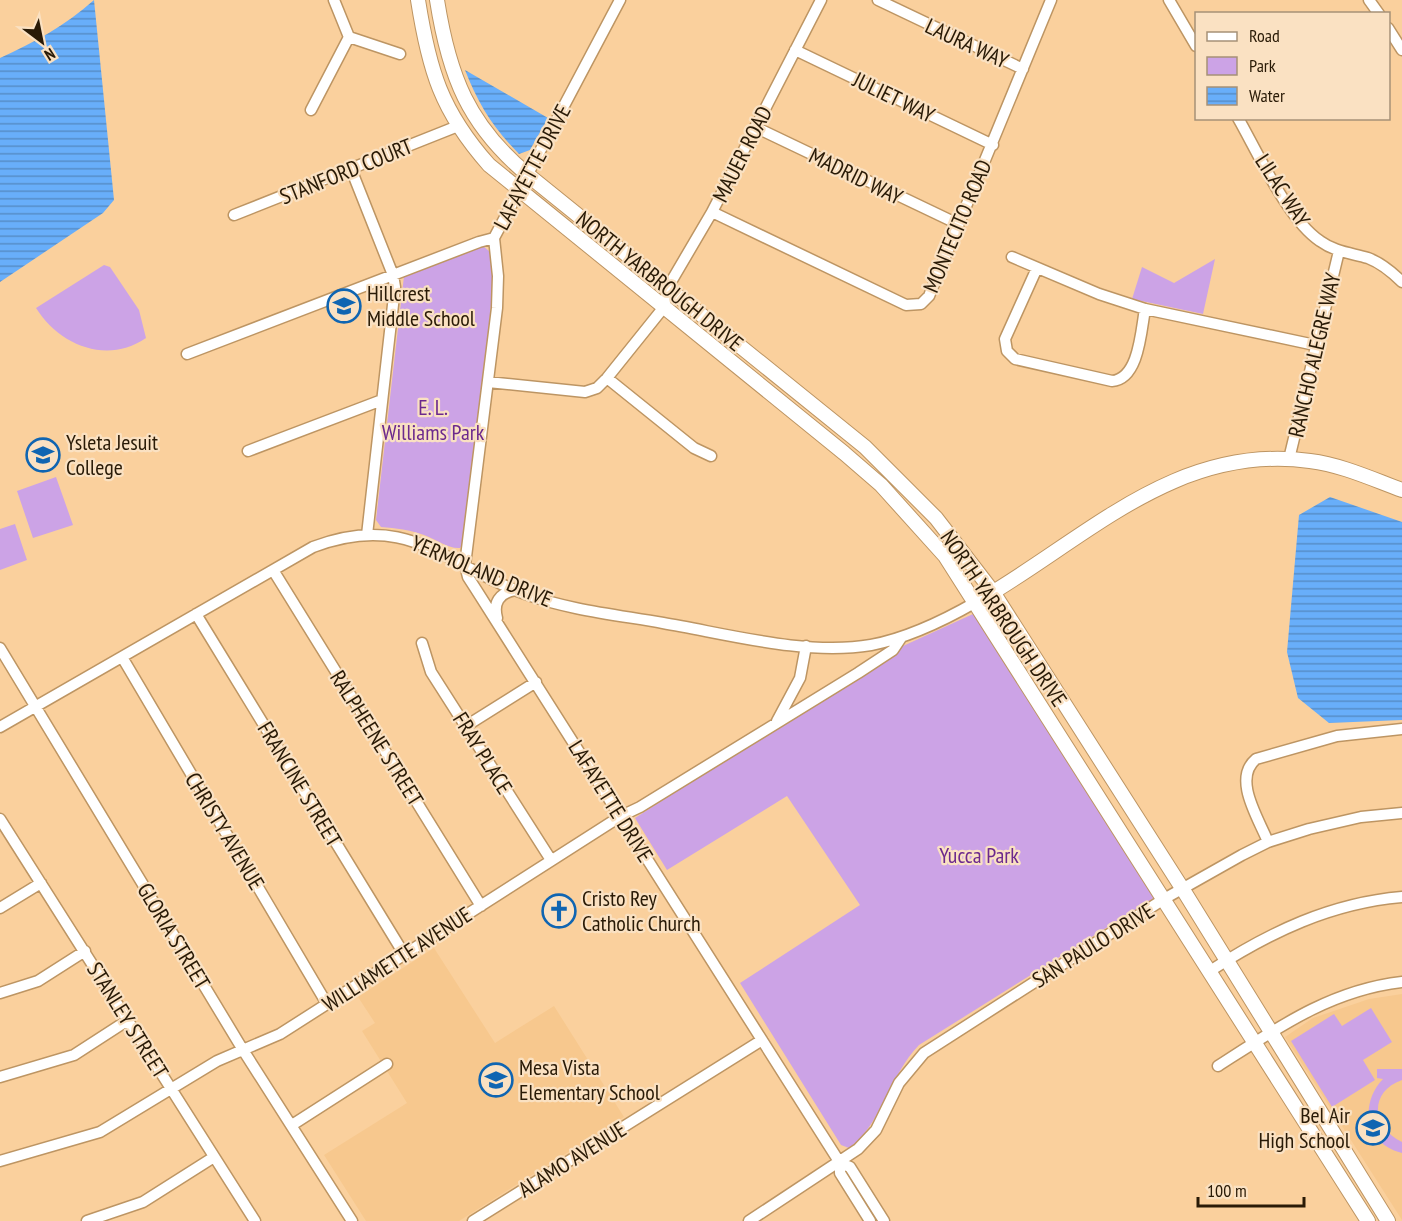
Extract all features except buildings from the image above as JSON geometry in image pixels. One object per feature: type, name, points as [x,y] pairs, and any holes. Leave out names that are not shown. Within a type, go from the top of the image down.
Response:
[{"type":"main road","name":"NORTH YARBROUGH DRIVE","points":[[418,0],[434,78],[458,126],[489,165],[844,453],[901,507],[945,556],[1368,1221]]},
{"type":"main road","name":"NORTH YARBROUGH DRIVE","points":[[437,0],[446,51],[463,98],[492,141],[528,175],[866,447],[914,494],[954,539],[993,592],[1182,888],[1388,1221]]},
{"type":"main road","points":[[976,602],[1163,484],[1209,467],[1240,460],[1290,459],[1345,469],[1402,489]]},
{"type":"main road","points":[[901,507],[914,494]]},
{"type":"main road","points":[[1116,823],[1133,812]]},
{"type":"street","points":[[311,110],[321,96],[349,37],[334,0]]},
{"type":"street","name":"LAFAYETTE DRIVE","points":[[620,0],[494,238],[498,276],[489,382],[465,565],[468,577],[840,1163],[840,1173],[870,1221]]},
{"type":"street","name":"MAUER ROAD","points":[[664,307],[668,287],[712,212],[822,0]]},
{"type":"street","name":"LAURA WAY","points":[[878,0],[1023,69]]},
{"type":"street","name":"MONTECITO ROAD","points":[[712,212],[912,306],[921,304],[929,296],[1051,0]]},
{"type":"street","points":[[1169,0],[1195,43]]},
{"type":"street","points":[[1390,30],[1402,50]]},
{"type":"street","points":[[349,37],[400,54]]},
{"type":"street","name":"JULIET WAY","points":[[795,50],[993,145]]},
{"type":"street","name":"LILAC WAY","points":[[1239,120],[1296,217],[1318,240],[1338,251],[1374,261],[1402,282]]},
{"type":"street","name":"STANFORD COURT","points":[[234,215],[458,126]]},
{"type":"street","name":"MADRID WAY","points":[[755,127],[958,224]]},
{"type":"street","points":[[351,169],[393,275],[394,287],[367,535]]},
{"type":"street","points":[[187,354],[494,238]]},
{"type":"street","name":"RANCHO ALEGRE WAY","points":[[1290,459],[1338,251]]},
{"type":"street","points":[[1012,257],[1099,294],[1145,309],[1315,345]]},
{"type":"street","points":[[1037,268],[1005,339],[1007,351],[1015,359],[1112,381],[1122,379],[1132,369],[1145,309]]},
{"type":"street","points":[[489,382],[585,392],[597,388],[664,307]]},
{"type":"street","points":[[607,378],[694,448],[711,456]]},
{"type":"street","points":[[248,451],[382,400]]},
{"type":"street","name":"YERMOLAND DRIVE","points":[[0,728],[313,547],[344,537],[367,535],[409,539],[431,547],[515,590],[571,607],[806,646],[855,647],[901,638]]},
{"type":"street","name":"RALPHEENE STREET","points":[[273,570],[481,906]]},
{"type":"street","points":[[498,622],[496,602],[507,592],[515,590]]},
{"type":"street","name":"WILLIAMETTE AVENUE","points":[[0,1161],[100,1132],[217,1061],[280,1034],[621,816],[640,807],[893,650],[901,638],[976,602]]},
{"type":"street","name":"FRANCINE STREET","points":[[196,614],[404,954]]},
{"type":"street","name":"FRAY PLACE","points":[[422,643],[431,672],[551,860]]},
{"type":"street","name":"WILLIAMETTE AVENUE","points":[[776,721],[800,678],[806,646]]},
{"type":"street","name":"GLORIA STREET","points":[[0,648],[243,1050],[352,1221]]},
{"type":"street","name":"CHRISTY AVENUE","points":[[122,657],[327,1004]]},
{"type":"street","points":[[466,726],[536,682]]},
{"type":"street","points":[[1269,842],[1245,782],[1248,767],[1256,759],[1293,746],[1337,736],[1402,729]]},
{"type":"street","name":"SAN PAULO DRIVE","points":[[749,1221],[840,1163],[876,1130],[899,1083],[924,1053],[1164,899],[1269,842],[1336,822],[1402,813]]},
{"type":"street","name":"STANLEY STREET","points":[[0,819],[255,1221]]},
{"type":"street","points":[[0,908],[41,883]]},
{"type":"street","points":[[1210,971],[1265,937],[1315,915],[1353,904],[1402,897]]},
{"type":"street","points":[[0,993],[38,981],[85,951]]},
{"type":"street","points":[[1218,1066],[1303,1012],[1342,994],[1402,982]]},
{"type":"street","points":[[0,1077],[74,1055],[128,1020]]},
{"type":"street","name":"ALAMO AVENUE","points":[[473,1221],[762,1040]]},
{"type":"street","points":[[292,1125],[387,1064]]},
{"type":"street","points":[[87,1221],[143,1202],[214,1157]]},
{"type":"street","name":"LAFAYETTE DRIVE","points":[[840,1163],[850,1167],[884,1221]]},
{"type":"shaded area","name":"Mesa Vista Elementary School","points":[[434,948],[495,1043],[554,1006],[624,1117],[459,1221],[366,1221],[324,1155],[407,1103],[362,1031],[375,1023],[358,997]]},
{"type":"shaded area","name":"Bel Air High School","points":[[1402,994],[1402,1220],[1285,1037],[1313,1018],[1369,999]]},
{"type":"green space","name":"E. L. Williams Park","points":[[483,246],[489,251],[494,266],[493,286],[466,540],[460,548],[456,548],[413,532],[381,527],[376,520],[404,276]]},
{"type":"green space","points":[[1215,259],[1203,314],[1132,299],[1142,267],[1174,283]]},
{"type":"green space","points":[[104,265],[110,267],[139,310],[146,338],[131,346],[116,350],[85,347],[71,341],[57,332],[36,308]]},
{"type":"green space","points":[[56,477],[73,525],[33,538],[17,491]]},
{"type":"green space","points":[[15,524],[27,560],[0,570],[0,529]]},
{"type":"green space","name":"Yucca Park","points":[[973,614],[981,617],[1154,890],[1154,898],[919,1045],[900,1071],[870,1126],[849,1148],[841,1145],[740,983],[860,905],[787,796],[667,870],[635,818],[903,646]]},
{"type":"green space","points":[[1371,1008],[1392,1042],[1363,1060],[1375,1080],[1332,1107],[1291,1041],[1334,1014],[1342,1026]]},
{"type":"green space","points":[[1377,1069],[1402,1069],[1402,1080],[1383,1093],[1378,1110],[1385,1128],[1402,1142],[1402,1153],[1380,1141],[1373,1132],[1370,1122],[1371,1100],[1375,1089],[1383,1079],[1377,1078]]},
{"type":"water","points":[[94,0],[114,200],[103,213],[0,282],[0,58],[49,33]]},
{"type":"water","points":[[465,70],[548,118],[530,150],[519,154],[502,135],[481,105]]},
{"type":"water","points":[[1330,497],[1402,522],[1402,720],[1329,723],[1298,698],[1287,652],[1299,515]]},
{"type":"place","name":"Hillcrest Middle School","points":[[344,306]]},
{"type":"place","name":"Ysleta Jesuit College","points":[[43,455]]},
{"type":"place","name":"Cristo Rey Catholic Church","points":[[559,911]]},
{"type":"place","name":"Mesa Vista Elementary School","points":[[496,1080]]},
{"type":"place","name":"Bel Air High School","points":[[1373,1128]]}]
